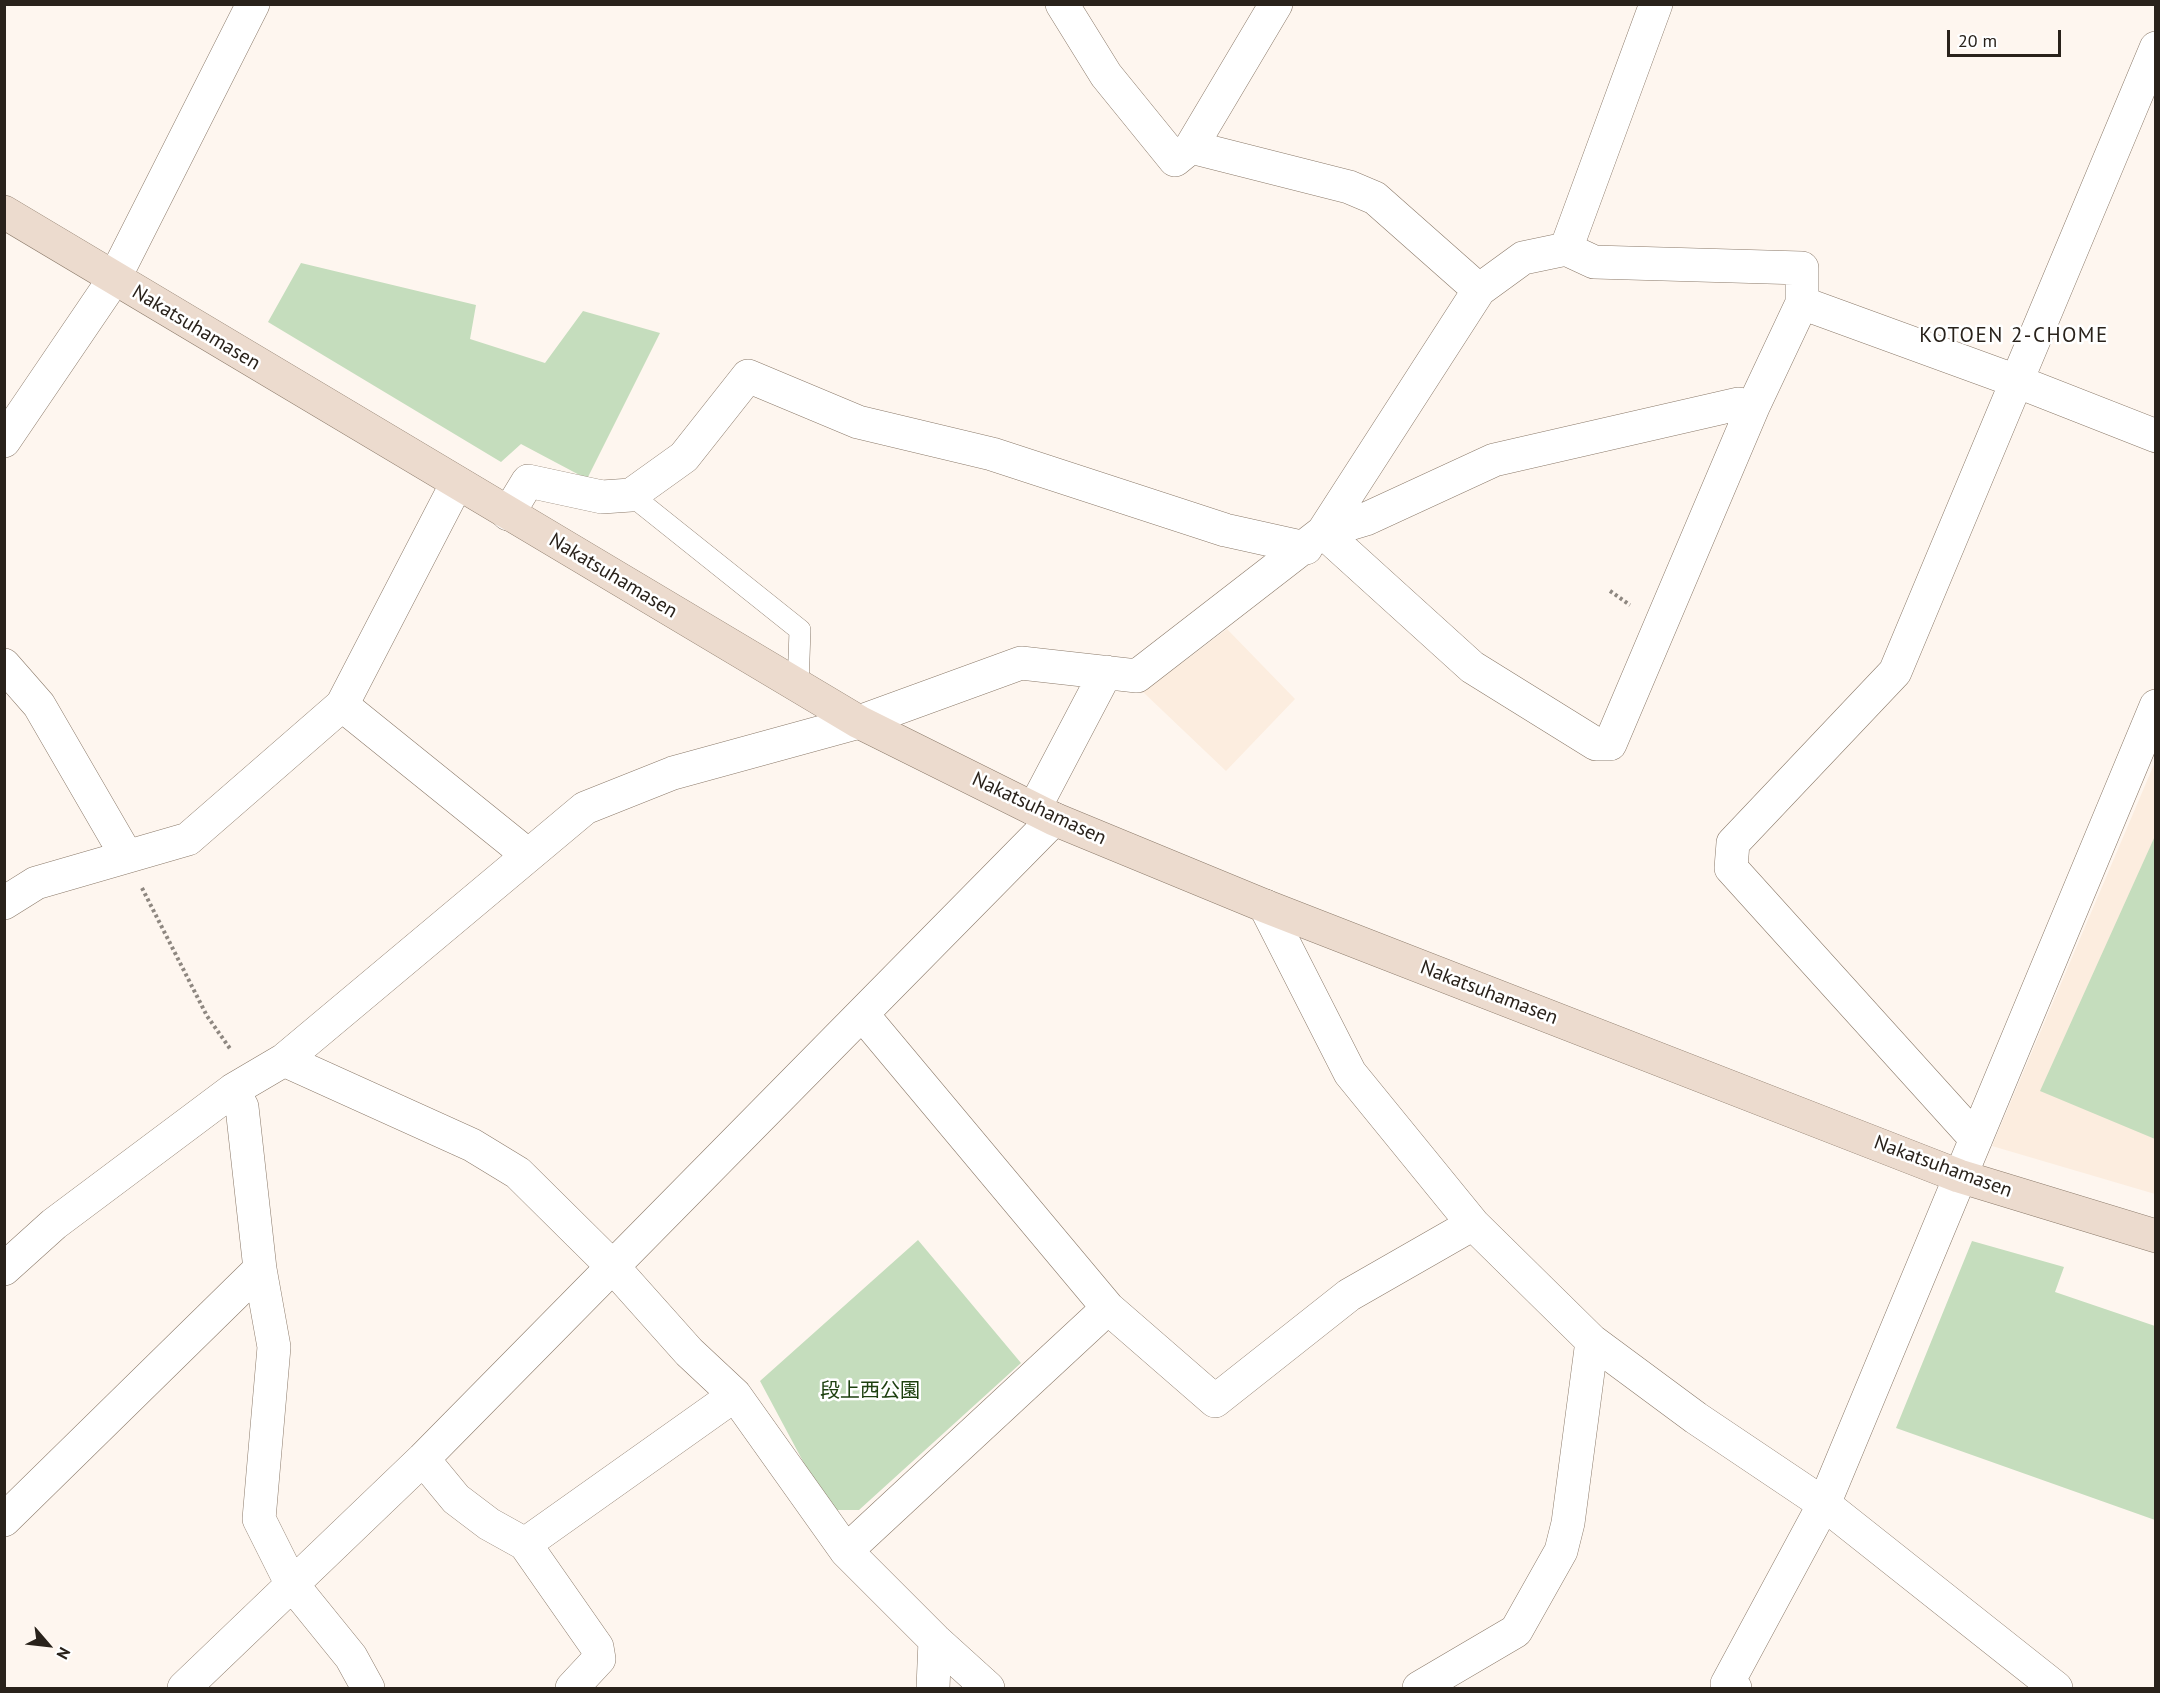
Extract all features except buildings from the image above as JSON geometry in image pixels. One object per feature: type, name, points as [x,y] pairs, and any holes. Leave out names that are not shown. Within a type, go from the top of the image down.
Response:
[{"type":"street","points":[[4,441],[114,279],[253,4]]},
{"type":"street","points":[[1062,4],[1106,75],[1175,160],[1191,147],[1276,4]]},
{"type":"street","points":[[1566,249],[1656,4]]},
{"type":"street","points":[[1976,1139],[1731,868],[1733,843],[1895,672],[2156,48]]},
{"type":"street","points":[[1191,147],[1349,187],[1375,198],[1479,290]]},
{"type":"street","name":"Nakatsuhamasen","points":[[4,212],[798,687],[859,722],[1044,814],[1265,906],[1959,1176],[2156,1236]]},
{"type":"street","points":[[508,514],[528,481],[602,497],[631,495],[684,457],[748,376],[858,422],[992,454],[1225,530],[1314,540],[1472,667],[1596,744],[1610,744],[1753,407],[1802,303],[1802,268],[1594,262],[1566,249],[1523,258],[1479,290],[1314,540]]},
{"type":"street","points":[[1802,303],[2016,381],[2156,436]]},
{"type":"street","points":[[4,1269],[54,1224],[242,1084],[284,1060],[585,808],[672,773],[859,722],[1021,663],[1137,676],[1314,540],[1366,519],[1494,460],[1738,404],[1753,407]]},
{"type":"street","points":[[4,903],[36,883],[126,855],[188,839],[342,705],[458,483]]},
{"type":"street","points":[[4,665],[39,705],[126,855]]},
{"type":"street","points":[[184,1689],[291,1583],[423,1459],[614,1268],[862,1014],[1044,814],[1106,672]]},
{"type":"street","points":[[342,705],[528,855]]},
{"type":"street","points":[[1735,1689],[1727,1684],[1824,1504],[2156,706]]},
{"type":"street","points":[[1265,906],[1350,1073],[1473,1224],[1592,1341],[1696,1418],[1824,1504],[2056,1689]]},
{"type":"street","points":[[862,1014],[1108,1308],[1215,1401],[1349,1295],[1473,1224]]},
{"type":"street","points":[[284,1060],[472,1145],[518,1173],[614,1268],[689,1352],[735,1395],[846,1551],[988,1689]]},
{"type":"street","points":[[242,1084],[242,1107],[260,1269],[274,1347],[259,1519],[291,1583],[351,1657],[368,1689]]},
{"type":"street","points":[[4,1520],[260,1269]]},
{"type":"street","points":[[846,1551],[1108,1308]]},
{"type":"street","points":[[1419,1689],[1516,1631],[1562,1551],[1568,1523],[1592,1341]]},
{"type":"street","points":[[525,1544],[735,1395]]},
{"type":"street","points":[[423,1459],[456,1498],[489,1524],[525,1544],[597,1647],[599,1659],[572,1689]]},
{"type":"street","points":[[933,1689],[935,1640]]},
{"type":"lane","points":[[631,495],[800,630],[798,687]]},
{"type":"path","points":[[126,855],[242,1084]]},
{"type":"shaded area","points":[[1227,629],[1295,699],[1226,771],[1143,692]]},
{"type":"shaded area","points":[[2155,762],[2155,1194],[1992,1146]]},
{"type":"green space","points":[[301,263],[476,305],[470,339],[545,363],[583,311],[660,333],[587,479],[521,444],[501,462],[268,322]]},
{"type":"green space","points":[[2155,836],[2156,1139],[2040,1091]]},
{"type":"green space","name":"段上西公園","points":[[918,1240],[1021,1363],[859,1510],[829,1510],[760,1381]]},
{"type":"green space","points":[[1972,1241],[2064,1267],[2055,1292],[2155,1326],[2155,1520],[1896,1428]]},
{"type":"district","name":"KOTOEN 2-CHOME","points":[[2014,336]]}]
